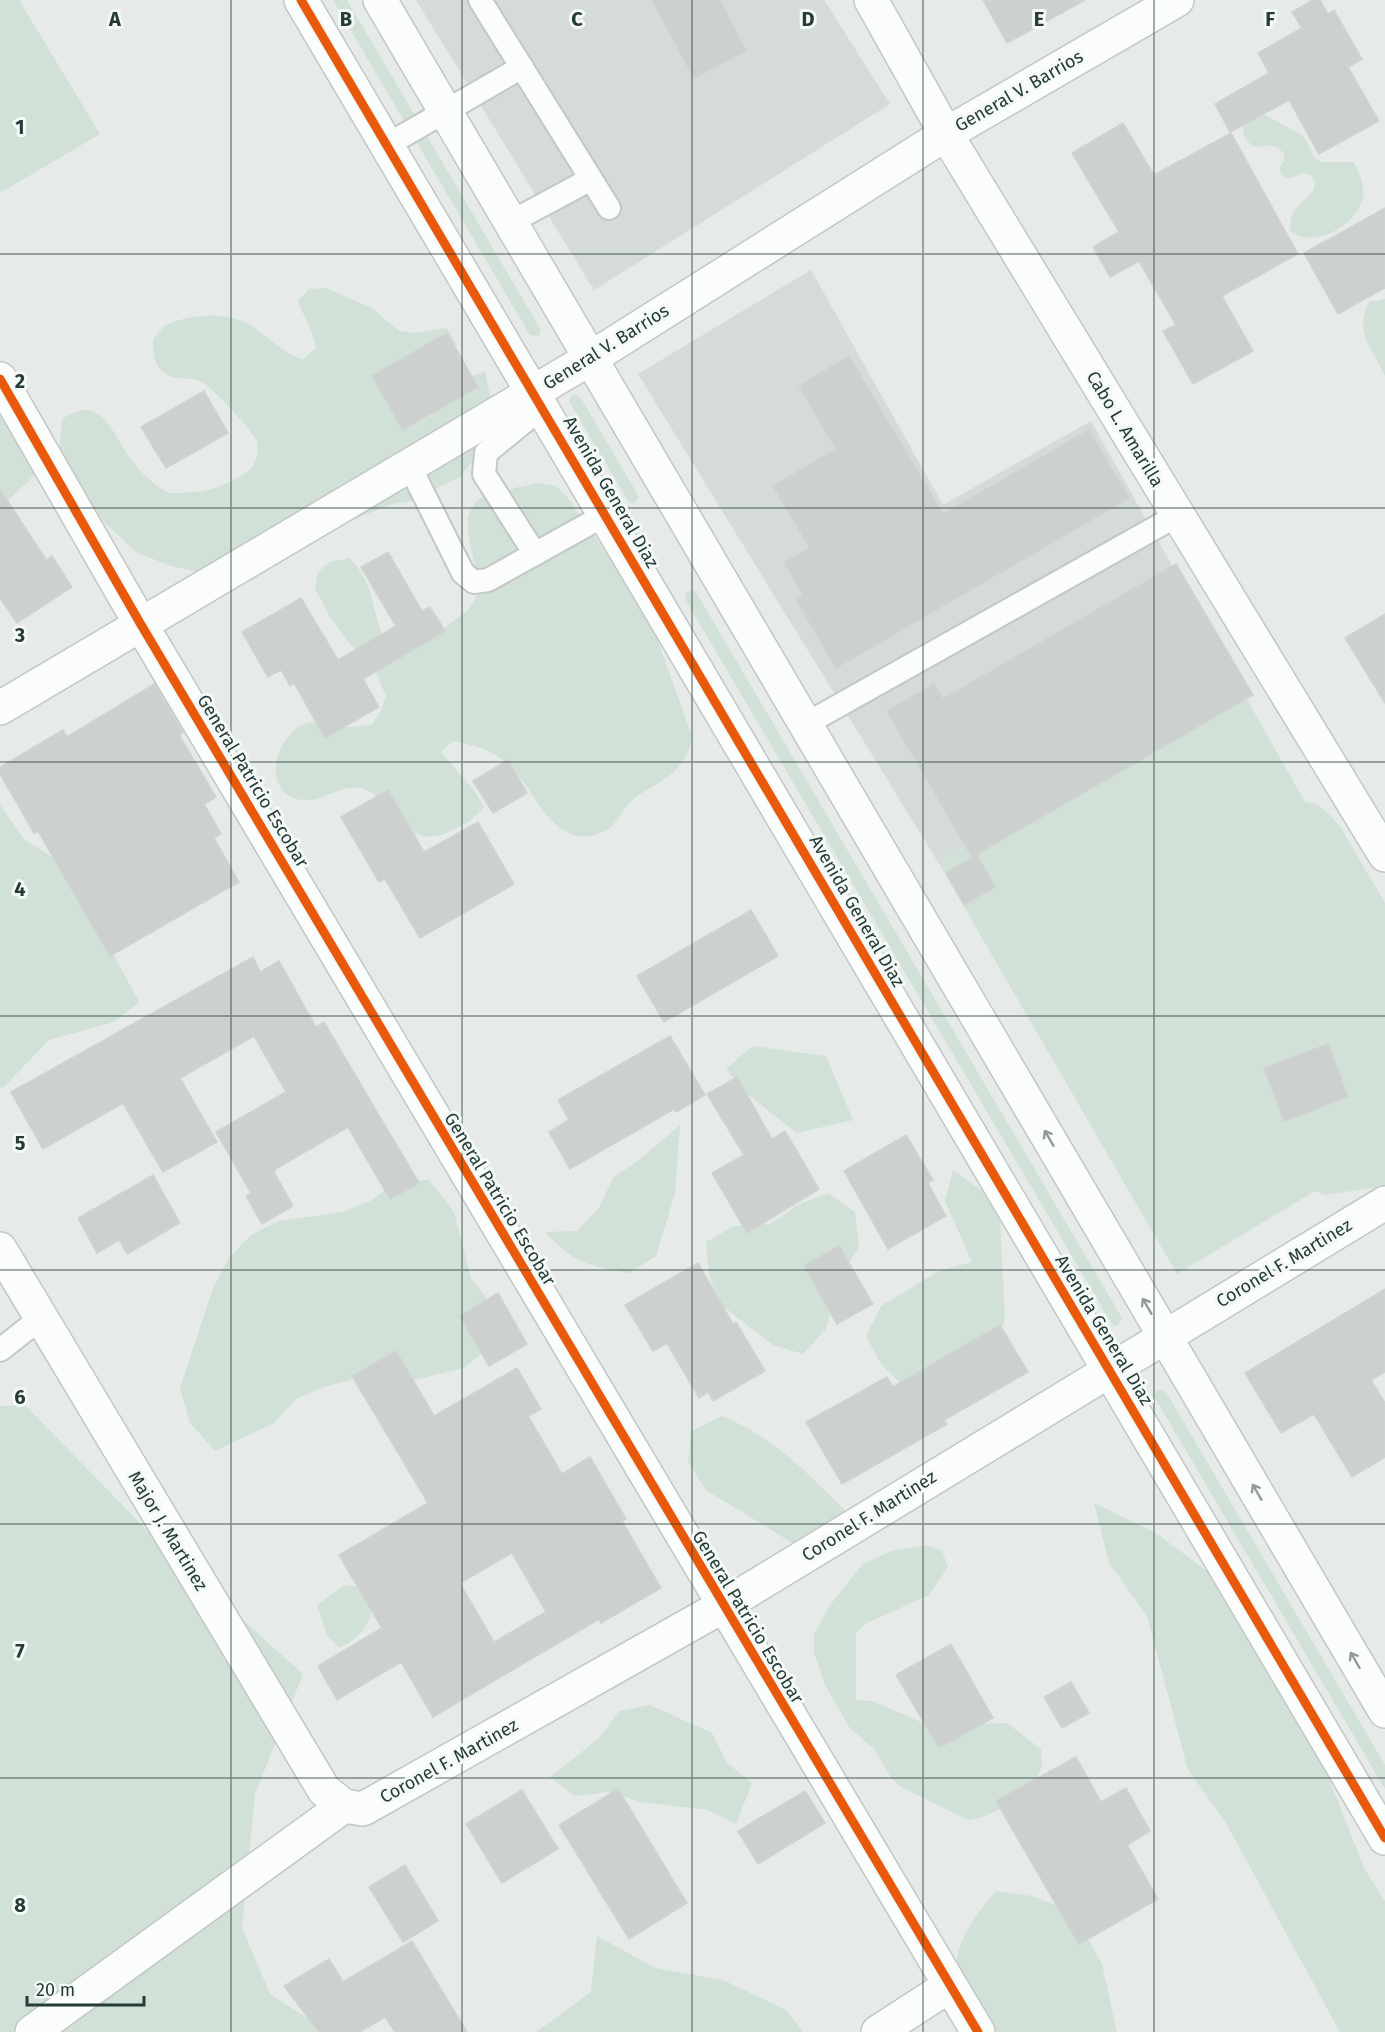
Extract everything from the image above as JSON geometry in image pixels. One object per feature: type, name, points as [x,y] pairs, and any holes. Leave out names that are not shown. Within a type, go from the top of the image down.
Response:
[{"type":"street","name":"Avenida General Diaz","points":[[301,0],[1385,1838]]},
{"type":"street","points":[[380,0],[1385,1711]]},
{"type":"street","name":"Cabo L. Amarilla","points":[[870,0],[946,134],[1385,855]]},
{"type":"street","name":"General V. Barrios","points":[[0,708],[409,465],[478,440],[537,400],[591,358],[946,134],[1177,0]]},
{"type":"street","name":"General Patricio Escobar","points":[[0,379],[140,623],[978,2032]]},
{"type":"street","name":"Coronel F. Martinez","points":[[344,1806],[363,1809],[723,1606],[1108,1369],[1385,1203]]},
{"type":"street","name":"Major J. Martinez","points":[[0,1249],[324,1790],[344,1806]]},
{"type":"street","points":[[32,2032],[344,1806]]},
{"type":"street","points":[[878,2032],[949,1986]]},
{"type":"lane","points":[[480,0],[609,208]]},
{"type":"lane","points":[[387,145],[522,67]]},
{"type":"lane","points":[[511,222],[591,179]]},
{"type":"lane","points":[[478,440],[484,474],[535,554]]},
{"type":"lane","points":[[409,465],[463,573],[474,582],[488,580],[605,515]]},
{"type":"lane","points":[[806,724],[1178,515]]},
{"type":"lane","points":[[0,1350],[41,1318]]},
{"type":"shaded area","points":[[0,0],[19,0],[100,134],[0,193]]},
{"type":"shaded area","points":[[333,0],[347,0],[541,330],[539,336],[530,335]]},
{"type":"shaded area","points":[[416,0],[824,0],[890,104],[594,290]]},
{"type":"shaded area","points":[[1260,112],[1300,134],[1306,140],[1314,157],[1321,162],[1354,162],[1360,174],[1363,198],[1352,218],[1343,226],[1333,232],[1311,238],[1301,237],[1291,232],[1290,224],[1293,213],[1313,191],[1315,183],[1311,175],[1303,173],[1288,179],[1281,175],[1279,168],[1284,161],[1284,154],[1280,150],[1270,146],[1254,147],[1247,141],[1243,131],[1245,119]]},
{"type":"shaded area","points":[[811,270],[943,505],[1091,421],[1236,680],[938,862],[638,374]]},
{"type":"shaded area","points":[[326,288],[372,308],[399,331],[416,333],[447,328],[457,345],[439,351],[386,387],[395,418],[410,425],[438,410],[456,383],[485,371],[495,421],[481,450],[460,477],[410,501],[392,504],[328,530],[202,573],[168,565],[136,552],[84,503],[59,453],[62,419],[75,412],[86,410],[96,412],[104,418],[137,467],[167,492],[201,491],[236,479],[248,471],[255,462],[257,442],[231,408],[204,383],[198,380],[171,377],[163,372],[154,357],[153,339],[161,329],[175,321],[197,316],[230,317],[255,328],[288,353],[303,359],[316,348],[298,301],[309,289]]},
{"type":"shaded area","points":[[1385,299],[1385,376],[1367,340],[1363,323],[1369,302]]},
{"type":"shaded area","points":[[574,394],[581,398],[639,497],[634,504],[629,502],[570,403],[569,399]]},
{"type":"shaded area","points":[[0,400],[45,465],[0,508]]},
{"type":"shaded area","points":[[539,483],[556,486],[568,498],[639,601],[655,633],[692,736],[685,758],[679,766],[636,797],[611,827],[589,836],[574,835],[549,818],[520,777],[503,760],[483,749],[453,741],[441,752],[476,793],[484,807],[469,821],[451,831],[435,836],[422,836],[411,830],[375,795],[364,789],[348,788],[310,800],[302,800],[289,795],[280,787],[276,777],[276,765],[279,752],[294,731],[304,724],[313,722],[340,727],[372,724],[381,711],[386,696],[373,666],[350,644],[330,617],[315,588],[318,572],[330,562],[349,558],[368,585],[383,637],[440,631],[467,611],[476,598],[478,581],[468,534],[468,516],[476,501],[490,493]]},
{"type":"shaded area","points":[[696,592],[1122,1318],[1117,1326],[1112,1324],[685,599],[686,593]]},
{"type":"shaded area","points":[[1236,680],[1305,802],[1316,804],[1341,828],[1385,903],[1385,1186],[1325,1195],[1315,1191],[1177,1274],[938,862]]},
{"type":"shaded area","points":[[0,805],[24,839],[52,857],[73,879],[139,1002],[114,1022],[49,1040],[3,1088],[0,1087]]},
{"type":"shaded area","points":[[752,1046],[826,1056],[853,1120],[797,1133],[746,1093],[726,1069]]},
{"type":"shaded area","points":[[680,1125],[675,1193],[656,1256],[629,1273],[602,1268],[573,1257],[545,1232],[577,1231],[599,1208],[613,1178],[640,1159]]},
{"type":"shaded area","points":[[953,1170],[982,1191],[1000,1219],[1005,1321],[989,1349],[904,1387],[881,1364],[866,1336],[881,1306],[939,1271],[972,1262],[945,1201]]},
{"type":"shaded area","points":[[398,1180],[429,1180],[454,1212],[471,1278],[490,1303],[502,1337],[464,1368],[397,1384],[359,1378],[327,1386],[296,1399],[274,1423],[215,1451],[190,1423],[180,1388],[213,1288],[228,1259],[251,1235],[279,1221],[343,1212],[372,1200]]},
{"type":"shaded area","points":[[828,1193],[855,1212],[859,1247],[840,1276],[826,1329],[803,1354],[773,1345],[719,1303],[709,1274],[706,1242],[734,1226],[770,1224],[796,1206]]},
{"type":"shaded area","points":[[1160,1389],[1166,1392],[1385,1765],[1385,1789],[1155,1398],[1156,1391]]},
{"type":"shaded area","points":[[25,1405],[175,1559],[303,1674],[255,1794],[242,1928],[270,1994],[329,2032],[0,2032],[0,1406]]},
{"type":"shaded area","points":[[722,1416],[743,1426],[779,1449],[857,1522],[794,1544],[706,1490],[688,1462],[691,1431]]},
{"type":"shaded area","points":[[1094,1503],[1156,1533],[1208,1572],[1291,1683],[1365,1870],[1385,1901],[1385,2032],[1340,2032],[1226,1823],[1188,1770],[1147,1616],[1109,1563]]},
{"type":"shaded area","points":[[926,1545],[942,1551],[948,1567],[929,1595],[867,1623],[856,1633],[856,1700],[872,1701],[921,1722],[938,1726],[1007,1723],[1041,1749],[1042,1765],[1037,1780],[1026,1793],[983,1817],[968,1820],[903,1788],[891,1778],[875,1750],[849,1727],[824,1683],[814,1652],[814,1635],[830,1605],[863,1564],[891,1551]]},
{"type":"shaded area","points":[[345,1585],[379,1590],[367,1624],[357,1637],[340,1648],[328,1637],[317,1605]]},
{"type":"shaded area","points":[[650,1705],[712,1733],[727,1763],[752,1783],[736,1824],[708,1810],[641,1802],[608,1792],[575,1796],[550,1777],[599,1738],[619,1711]]},
{"type":"shaded area","points":[[996,1891],[1031,1896],[1065,1908],[1085,1934],[1102,1964],[1117,2032],[982,2032],[960,1990],[956,1977],[956,1965],[967,1930]]},
{"type":"shaded area","points":[[597,1936],[655,1968],[723,1980],[786,2010],[803,2032],[536,2032],[591,1992]]},
{"type":"building","points":[[652,0],[720,0],[746,51],[694,78]]},
{"type":"building","points":[[983,0],[1085,0],[1007,43]]},
{"type":"building","points":[[1313,0],[1320,0],[1328,14],[1334,10],[1362,59],[1348,67],[1379,121],[1319,154],[1289,100],[1230,132],[1215,104],[1269,73],[1258,53],[1302,28],[1292,12]]},
{"type":"building","points":[[1123,123],[1154,175],[1231,133],[1298,254],[1222,296],[1253,351],[1193,384],[1163,331],[1176,325],[1139,261],[1110,277],[1093,247],[1119,232],[1072,153]]},
{"type":"building","points":[[1385,208],[1385,288],[1338,314],[1304,253]]},
{"type":"building","points":[[447,333],[478,387],[403,430],[372,376]]},
{"type":"building","points":[[849,356],[943,514],[1089,430],[1129,498],[836,668],[796,599],[803,595],[784,562],[810,548],[773,486],[836,449],[799,386]]},
{"type":"building","points":[[204,391],[228,433],[166,468],[141,427]]},
{"type":"building","points":[[0,489],[46,560],[52,556],[72,587],[17,623],[0,598]]},
{"type":"building","points":[[388,552],[422,611],[430,607],[445,631],[363,679],[379,707],[325,738],[294,683],[290,686],[281,670],[268,677],[242,632],[301,598],[338,660],[396,626],[361,567]]},
{"type":"building","points":[[1176,564],[1253,695],[972,857],[887,711],[934,684],[943,699]]},
{"type":"building","points":[[1385,614],[1385,703],[1345,638]]},
{"type":"building","points":[[154,684],[183,732],[179,735],[216,797],[204,804],[221,834],[214,838],[239,882],[110,956],[38,831],[34,833],[0,774],[0,767],[63,730],[67,737]]},
{"type":"building","points":[[508,760],[527,793],[493,813],[473,781]]},
{"type":"building","points":[[388,790],[424,852],[478,822],[514,884],[420,938],[385,879],[379,882],[341,817]]},
{"type":"building","points":[[977,855],[995,887],[964,905],[946,873]]},
{"type":"building","points":[[751,910],[778,956],[664,1022],[637,976]]},
{"type":"building","points":[[253,957],[260,972],[279,961],[316,1027],[324,1022],[419,1183],[390,1199],[348,1127],[277,1168],[274,1172],[293,1206],[262,1224],[246,1196],[251,1193],[216,1132],[286,1092],[254,1036],[180,1078],[217,1142],[163,1172],[123,1103],[43,1149],[11,1092]]},
{"type":"building","points":[[670,1036],[705,1095],[676,1112],[674,1109],[570,1169],[549,1132],[569,1120],[558,1100]]},
{"type":"building","points":[[1328,1044],[1348,1097],[1284,1121],[1264,1068]]},
{"type":"building","points":[[737,1077],[772,1139],[785,1131],[819,1189],[747,1233],[712,1173],[744,1155],[707,1094]]},
{"type":"building","points":[[906,1135],[933,1180],[928,1183],[946,1216],[888,1249],[844,1171]]},
{"type":"building","points":[[153,1175],[180,1223],[127,1254],[119,1240],[97,1253],[78,1218]]},
{"type":"building","points":[[839,1246],[873,1304],[837,1324],[804,1266]]},
{"type":"building","points":[[698,1263],[733,1324],[736,1322],[765,1371],[713,1401],[708,1392],[699,1398],[667,1343],[653,1351],[625,1305]]},
{"type":"building","points":[[1385,1289],[1385,1372],[1371,1380],[1385,1403],[1385,1457],[1352,1477],[1314,1414],[1281,1433],[1245,1373]]},
{"type":"building","points":[[498,1293],[527,1344],[489,1366],[460,1316]]},
{"type":"building","points":[[1000,1325],[1028,1372],[944,1420],[947,1424],[842,1484],[806,1422],[887,1377],[893,1387]]},
{"type":"building","points":[[396,1351],[434,1416],[517,1368],[541,1409],[528,1416],[562,1474],[590,1457],[626,1519],[622,1521],[661,1588],[601,1623],[599,1619],[433,1717],[401,1662],[337,1700],[318,1666],[382,1628],[339,1555],[428,1503],[352,1376]],"holes":[[[512,1553],[546,1612],[494,1642],[460,1583]]]},
{"type":"building","points":[[951,1644],[993,1718],[939,1748],[896,1675]]},
{"type":"building","points":[[1071,1682],[1089,1713],[1062,1728],[1044,1697]]},
{"type":"building","points":[[1076,1757],[1101,1802],[1126,1788],[1150,1831],[1127,1845],[1158,1899],[1079,1944],[996,1801]]},
{"type":"building","points":[[618,1789],[687,1903],[629,1939],[559,1825]]},
{"type":"building","points":[[522,1790],[558,1849],[502,1883],[466,1824]]},
{"type":"building","points":[[805,1791],[825,1823],[758,1864],[738,1831]]},
{"type":"building","points":[[405,1865],[438,1921],[403,1942],[369,1887]]},
{"type":"building","points":[[412,1941],[467,2032],[395,2032],[385,2017],[360,2032],[319,2032],[284,1986],[329,1959],[343,1982]]},
{"type":"cycle path","points":[[301,0],[1385,1838]]},
{"type":"cycle path","points":[[0,379],[140,623],[978,2032]]}]
